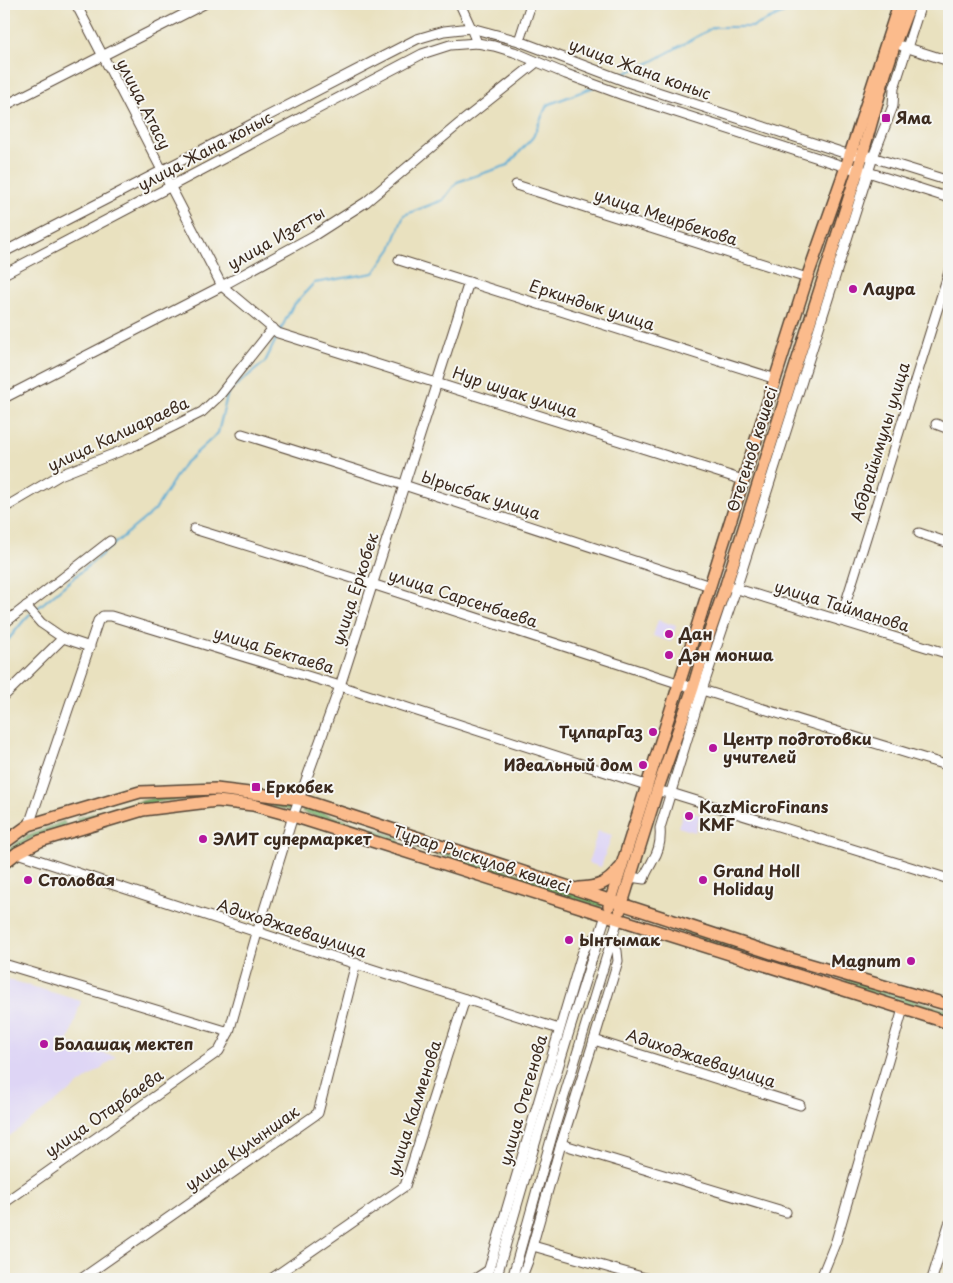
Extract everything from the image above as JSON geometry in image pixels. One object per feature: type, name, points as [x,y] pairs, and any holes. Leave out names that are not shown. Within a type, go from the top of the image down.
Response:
[{"type":"main road","name":"Өтегенов көшесі","points":[[606,915],[807,278],[846,168],[899,4]]},
{"type":"main road","name":"Өтегенов көшесі","points":[[618,919],[657,791],[698,689],[708,637],[731,587],[731,570],[863,171],[885,74],[910,4]]},
{"type":"main road","name":"Тұрар Рыскұлов көшесі","points":[[4,843],[30,825],[140,792],[216,788],[299,799],[784,956],[949,1005]]},
{"type":"main road","name":"Тұрар Рыскұлов көшесі","points":[[4,863],[40,840],[143,810],[216,801],[253,805],[949,1023]]},
{"type":"main road","points":[[67,814],[72,831]]},
{"type":"main road","points":[[401,850],[406,834]]},
{"type":"main road","points":[[575,888],[602,884],[612,878],[621,866]]},
{"type":"main road","points":[[780,970],[784,956]]},
{"type":"main road","points":[[836,988],[840,973]]},
{"type":"street","name":"улица Атасу","points":[[76,4],[222,286],[276,331]]},
{"type":"street","points":[[4,106],[204,4]]},
{"type":"street","points":[[460,4],[477,43]]},
{"type":"street","points":[[519,41],[531,4]]},
{"type":"street","points":[[921,4],[894,88],[894,106],[882,134],[867,156],[949,181]]},
{"type":"street","name":"улица Жана коныс","points":[[4,252],[409,43],[444,31],[471,28],[519,41],[630,83],[850,155],[867,156]]},
{"type":"street","points":[[409,43],[420,56]]},
{"type":"street","name":"улица Жана коныс","points":[[4,274],[420,56],[450,46],[477,43],[514,52],[623,95],[846,168],[863,171],[949,198]]},
{"type":"street","points":[[895,43],[949,61]]},
{"type":"street","name":"улица Изетты","points":[[4,398],[222,286],[313,236],[366,202],[460,123],[537,62]]},
{"type":"street","points":[[731,587],[863,171]]},
{"type":"street","name":"улица Меирбекова","points":[[516,185],[807,278]]},
{"type":"street","name":"Еркиндык улица","points":[[399,260],[776,379]]},
{"type":"street","name":"Абдрайымулы улица","points":[[840,621],[949,272]]},
{"type":"street","name":"улица Еркобек","points":[[257,933],[293,816],[340,686],[469,282]]},
{"type":"street","name":"Нур шуак улица","points":[[276,331],[743,480]]},
{"type":"street","name":"улица Калшараева","points":[[4,508],[60,475],[136,444],[202,412],[219,396],[276,331]]},
{"type":"street","points":[[936,424],[949,429]]},
{"type":"street","name":"Ырысбак улица","points":[[242,434],[404,485],[710,586]]},
{"type":"street","name":"улица Сарсенбаева","points":[[194,529],[372,584],[678,683],[949,766]]},
{"type":"street","points":[[919,533],[949,543]]},
{"type":"street","points":[[6,622],[110,541]]},
{"type":"street","points":[[716,567],[731,570]]},
{"type":"street","name":"улица Тайманова","points":[[731,587],[949,654]]},
{"type":"street","points":[[26,606],[41,622],[64,638],[90,647]]},
{"type":"street","name":"улица Бектаева","points":[[30,825],[98,621],[103,616],[111,616],[340,686],[646,785]]},
{"type":"street","points":[[4,696],[64,638]]},
{"type":"street","points":[[630,877],[644,879],[647,869],[655,859],[661,839],[660,828],[698,689]]},
{"type":"street","points":[[657,791],[671,793],[949,879]]},
{"type":"street","name":"Адиходжаеваулица","points":[[17,853],[257,933],[559,1029]]},
{"type":"street","name":"улица Отегенова","points":[[496,1279],[524,1180],[606,915]]},
{"type":"street","points":[[512,1279],[552,1136],[618,919]]},
{"type":"street","name":"улица Отарбаева","points":[[4,1203],[218,1051],[229,1032],[257,933]]},
{"type":"street","name":"улица Отегенова","points":[[486,1279],[585,946],[599,935]]},
{"type":"street","points":[[518,1279],[523,1274],[533,1246],[561,1144],[618,961],[617,951],[611,944]]},
{"type":"street","name":"улица Кулыншак","points":[[81,1279],[318,1114],[356,963]]},
{"type":"street","points":[[4,964],[229,1032]]},
{"type":"street","name":"улица Калменова","points":[[271,1279],[405,1186],[465,999]]},
{"type":"street","points":[[821,1278],[836,1241],[903,1008]]},
{"type":"street","name":"Адиходжаеваулица","points":[[594,1040],[800,1105]]},
{"type":"street","points":[[561,1144],[786,1212]]},
{"type":"street","points":[[932,1279],[949,1224]]},
{"type":"street","points":[[533,1246],[649,1279]]},
{"type":"street","points":[[475,1279],[489,1270]]},
{"type":"shaded area","points":[[658,620],[676,626],[671,642],[653,636]]},
{"type":"shaded area","points":[[684,810],[700,815],[695,832],[678,827]]},
{"type":"shaded area","points":[[598,831],[612,835],[601,867],[588,863]]},
{"type":"shaded area","points":[[4,978],[81,1001],[68,1043],[116,1057],[4,1140]]},
{"type":"green space","points":[[216,793],[291,803],[290,810],[215,797],[163,801],[78,822],[76,818],[161,796]]},
{"type":"green space","points":[[305,807],[400,837],[399,844],[302,812]]},
{"type":"green space","points":[[64,821],[66,827],[29,840],[4,858],[4,852],[26,837]]},
{"type":"green space","points":[[413,840],[603,901],[601,908],[411,846]]},
{"type":"green space","points":[[630,910],[780,958],[778,964],[628,916]]},
{"type":"green space","points":[[846,978],[949,1011],[949,1017],[845,985]]},
{"type":"waterway","points":[[619,76],[651,62],[714,27],[752,27],[797,7],[818,11],[840,4]]},
{"type":"waterway","points":[[280,331],[292,307],[314,283],[374,273],[391,249],[404,215],[443,200],[457,182],[508,165],[533,137],[547,105],[594,87]]},
{"type":"waterway","points":[[34,611],[155,510],[183,465],[218,433],[228,392],[265,362],[278,335]]},
{"type":"waterway","points":[[4,645],[30,614]]},
{"type":"place","name":"Яма","points":[[886,118]]},
{"type":"place","name":"Лаура","points":[[853,289]]},
{"type":"place","name":"Дан","points":[[669,634]]},
{"type":"place","name":"Дән монша","points":[[669,655]]},
{"type":"place","name":"ТұлпарГаз","points":[[653,732]]},
{"type":"place","name":"Центр подготовки учителей","points":[[713,748]]},
{"type":"place","name":"Идеальный дом","points":[[643,765]]},
{"type":"place","name":"Еркобек","points":[[256,787]]},
{"type":"place","name":"KazMicroFinans KMF","points":[[689,816]]},
{"type":"place","name":"ЭЛИТ супермаркет","points":[[203,839]]},
{"type":"place","name":"Столовая","points":[[28,880]]},
{"type":"place","name":"Grand Holl Holiday","points":[[703,880]]},
{"type":"place","name":"Ынтымак","points":[[569,940]]},
{"type":"place","name":"Magnum","points":[[911,961]]},
{"type":"place","name":"Болашақ мектеп","points":[[44,1044]]}]
